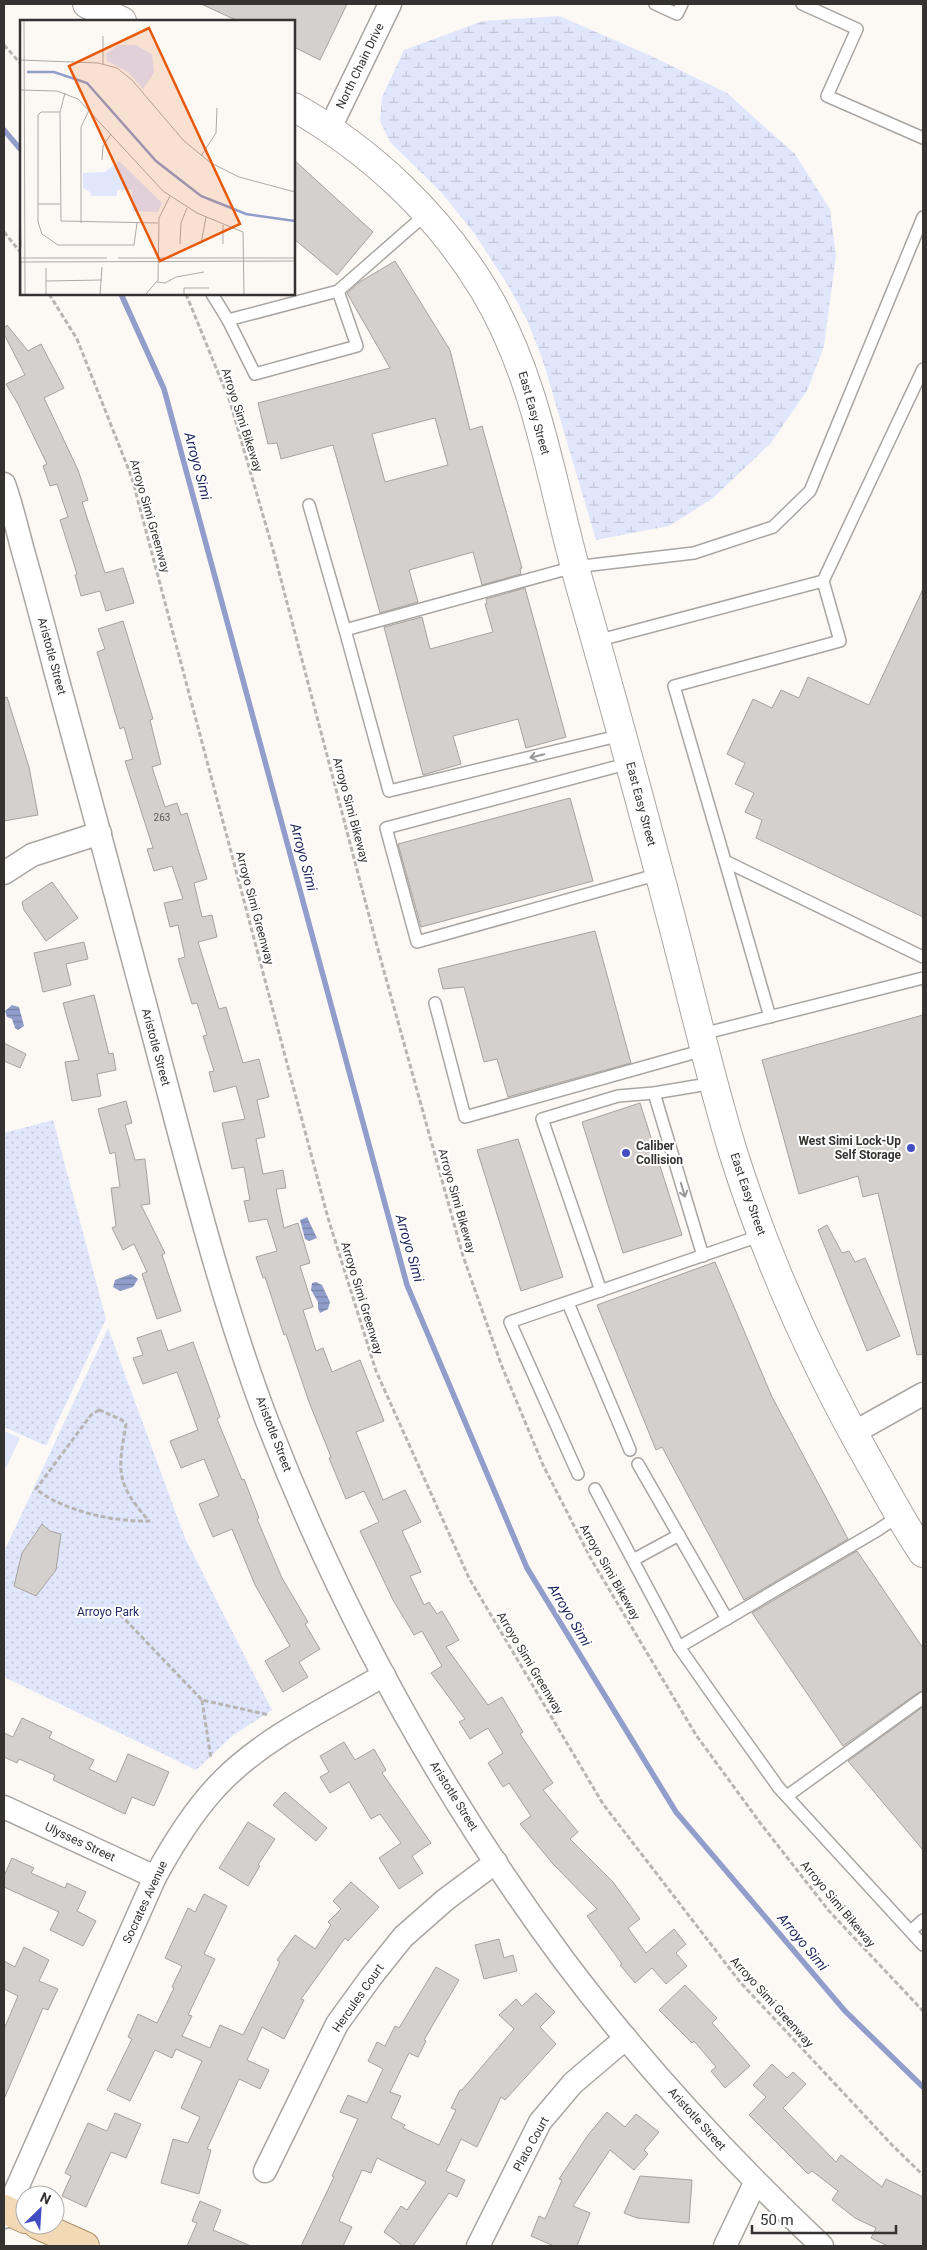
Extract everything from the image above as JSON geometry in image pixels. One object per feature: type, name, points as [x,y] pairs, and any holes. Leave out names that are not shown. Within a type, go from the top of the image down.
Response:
[{"type":"main road","points":[[60,2235],[85,2246]]},
{"type":"street","name":"North Chain Drive","points":[[330,128],[390,4]]},
{"type":"street","name":"East Easy Street","points":[[295,108],[330,128],[394,178],[444,234],[484,291],[518,360],[536,414],[574,567],[630,763],[733,1150],[762,1234],[787,1298],[822,1374],[853,1433],[923,1553]]},
{"type":"street","name":"Aristotle Street","points":[[5,491],[100,833],[205,1230],[239,1340],[267,1419],[306,1516],[344,1598],[438,1773],[496,1862],[563,1958],[626,2038],[690,2113],[755,2183],[822,2246]]},
{"type":"street","points":[[4,874],[32,854],[100,833]]},
{"type":"street","points":[[853,1433],[923,1394]]},
{"type":"street","name":"Socrates Avenue","points":[[10,2214],[155,1876],[180,1832],[223,1780],[278,1736],[384,1675]]},
{"type":"street","name":"Ulysses Street","points":[[4,1808],[155,1876]]},
{"type":"street","name":"Hercules Court","points":[[265,2170],[337,2024],[371,1977],[403,1937],[445,1900],[496,1862]]},
{"type":"street","name":"Plato Court","points":[[478,2246],[540,2122],[573,2083],[626,2038]]},
{"type":"street","points":[[725,2246],[755,2183]]},
{"type":"lane","points":[[655,4],[677,14],[682,4]]},
{"type":"lane","points":[[802,4],[857,29],[827,96],[923,138]]},
{"type":"lane","points":[[228,320],[338,292],[426,214]]},
{"type":"lane","points":[[345,630],[574,567],[694,553],[773,527],[810,491],[923,217]]},
{"type":"lane","points":[[213,295],[228,320],[255,374],[357,346],[338,292]]},
{"type":"lane","points":[[770,1017],[674,686],[840,641],[823,581],[923,369]]},
{"type":"lane","points":[[309,505],[389,791],[622,735]]},
{"type":"lane","points":[[596,641],[823,581]]},
{"type":"lane","points":[[630,763],[386,828],[417,942],[659,874]]},
{"type":"lane","points":[[725,860],[923,957]]},
{"type":"lane","points":[[434,1003],[465,1117],[704,1042],[770,1017],[923,978]]},
{"type":"lane","points":[[601,1291],[542,1118],[618,1096],[654,1093],[715,1082]]},
{"type":"lane","points":[[654,1093],[704,1256]]},
{"type":"lane","points":[[578,1474],[510,1322],[704,1256],[762,1234]]},
{"type":"lane","points":[[568,1303],[630,1450]]},
{"type":"lane","points":[[638,1464],[727,1619]]},
{"type":"lane","points":[[595,1489],[679,1647],[730,1719],[787,1796],[923,1945]]},
{"type":"lane","points":[[679,1647],[878,1530],[900,1515]]},
{"type":"lane","points":[[633,1560],[678,1535]]},
{"type":"lane","points":[[787,1796],[923,1698]]},
{"type":"lane","points":[[911,1931],[923,1920]]},
{"type":"path","points":[[4,45],[20,63]]},
{"type":"path","points":[[4,232],[20,252]]},
{"type":"path","name":"Arroyo Simi Greenway","points":[[50,295],[77,339],[132,478],[328,1218],[376,1371],[469,1578],[609,1812],[740,1982],[892,2145],[923,2175]]},
{"type":"path","name":"Arroyo Simi Bikeway","points":[[186,295],[230,402],[274,553],[377,946],[463,1256],[501,1364],[543,1465],[591,1559],[696,1734],[761,1824],[829,1911],[923,2012]]},
{"type":"path","points":[[99,1410],[122,1420],[126,1424],[120,1463],[124,1487],[149,1520],[133,1521],[70,1508],[48,1499],[36,1489],[91,1415],[99,1410]]},
{"type":"path","points":[[115,1609],[202,1700],[269,1715]]},
{"type":"path","points":[[202,1700],[211,1759]]},
{"type":"green space","points":[[559,16],[649,55],[727,93],[795,154],[830,209],[836,256],[824,346],[808,389],[771,443],[712,499],[669,526],[596,540],[543,361],[527,320],[506,282],[474,233],[441,192],[390,142],[380,121],[382,97],[404,50],[483,21]]},
{"type":"green space","points":[[53,1120],[106,1319],[46,1446],[4,1427],[4,1133]]},
{"type":"green space","name":"Arroyo Park","points":[[108,1328],[185,1538],[272,1710],[232,1736],[196,1770],[4,1677],[4,1552]]},
{"type":"green space","points":[[4,1431],[20,1438],[6,1468],[4,1467]]},
{"type":"water","points":[[12,1005],[19,1007],[24,1026],[18,1030],[15,1028],[12,1019],[7,1017],[5,1011]]},
{"type":"water","points":[[307,1217],[317,1238],[309,1241],[305,1239],[300,1220]]},
{"type":"water","points":[[131,1274],[138,1279],[133,1287],[120,1291],[113,1287],[115,1280]]},
{"type":"water","points":[[316,1282],[322,1285],[330,1302],[328,1309],[320,1313],[318,1302],[311,1290],[312,1283]]},
{"type":"building","points":[[201,4],[347,4],[320,60],[295,48],[295,20],[236,20]]},
{"type":"building","points":[[295,161],[373,232],[337,275],[295,240]]},
{"type":"building","points":[[395,261],[450,350],[470,430],[482,426],[522,568],[520,569],[521,574],[482,585],[473,552],[409,570],[418,602],[380,613],[333,445],[281,459],[277,443],[268,444],[258,403],[390,368],[347,293],[358,283]],"holes":[[[435,418],[448,465],[385,482],[372,434]]]},
{"type":"building","points":[[7,325],[28,351],[41,344],[64,388],[44,398],[78,470],[88,500],[82,502],[105,573],[123,568],[134,603],[106,611],[100,591],[81,596],[75,575],[77,574],[60,520],[68,517],[57,484],[50,486],[43,466],[47,464],[18,404],[6,384],[25,375],[4,334],[4,328]]},
{"type":"building","points":[[525,588],[566,737],[526,748],[518,719],[453,736],[461,764],[423,775],[384,627],[422,617],[430,649],[493,632],[485,604],[487,604],[486,599]]},
{"type":"building","points":[[923,589],[923,917],[756,838],[762,820],[745,812],[754,793],[735,784],[745,763],[727,754],[753,699],[772,708],[781,690],[799,698],[808,677],[869,705]]},
{"type":"building","points":[[123,621],[153,719],[150,720],[161,764],[152,767],[165,807],[177,803],[181,815],[187,813],[207,879],[194,883],[202,917],[212,915],[217,937],[198,942],[219,1009],[226,1007],[243,1063],[259,1059],[269,1097],[257,1100],[265,1137],[256,1139],[263,1174],[283,1170],[286,1188],[276,1189],[284,1228],[298,1223],[310,1263],[300,1266],[313,1307],[303,1310],[316,1351],[323,1348],[332,1372],[360,1360],[384,1421],[356,1432],[383,1500],[405,1490],[421,1522],[402,1531],[421,1572],[410,1576],[424,1605],[429,1602],[437,1614],[442,1611],[459,1640],[446,1647],[488,1705],[502,1697],[523,1732],[520,1734],[553,1783],[543,1790],[578,1832],[570,1839],[613,1882],[640,1919],[628,1928],[646,1953],[674,1929],[686,1944],[676,1953],[687,1966],[666,1984],[652,1968],[635,1983],[620,1965],[622,1964],[587,1916],[597,1909],[553,1864],[520,1824],[531,1816],[509,1783],[503,1787],[488,1763],[503,1753],[488,1728],[470,1739],[459,1722],[465,1719],[431,1673],[442,1666],[422,1631],[414,1635],[393,1600],[360,1531],[379,1522],[364,1491],[346,1499],[329,1458],[331,1457],[256,1257],[277,1251],[267,1219],[249,1222],[244,1201],[250,1200],[244,1167],[232,1169],[222,1123],[245,1119],[236,1086],[214,1092],[209,1072],[214,1071],[203,1036],[207,1035],[197,1003],[192,1004],[178,959],[185,957],[178,925],[170,927],[164,903],[183,899],[172,866],[154,871],[147,849],[153,848],[125,761],[133,759],[124,727],[120,729],[97,652],[105,649],[98,629]]},
{"type":"building","points":[[7,697],[29,767],[38,815],[4,821],[4,698]]},
{"type":"building","points":[[570,798],[593,881],[421,927],[398,844]]},
{"type":"building","points":[[52,882],[78,918],[46,941],[24,910],[22,902]]},
{"type":"building","points":[[595,931],[631,1063],[508,1097],[497,1059],[484,1062],[464,987],[443,989],[438,969]]},
{"type":"building","points":[[84,942],[88,959],[66,964],[71,985],[43,992],[34,953]]},
{"type":"building","points":[[94,995],[109,1054],[113,1053],[116,1070],[97,1074],[101,1096],[72,1101],[65,1062],[79,1060],[63,1003]]},
{"type":"building","points":[[923,1015],[923,1354],[917,1355],[878,1193],[863,1197],[858,1176],[799,1194],[762,1060]]},
{"type":"building","points":[[4,1043],[26,1054],[20,1068],[4,1061]]},
{"type":"building","points":[[126,1101],[132,1123],[125,1125],[135,1160],[145,1159],[150,1204],[141,1205],[165,1253],[162,1255],[181,1311],[157,1319],[142,1274],[147,1272],[134,1244],[123,1250],[112,1228],[116,1226],[111,1188],[120,1187],[115,1152],[110,1154],[98,1109]]},
{"type":"building","points":[[640,1103],[682,1235],[623,1253],[582,1122]]},
{"type":"building","points":[[518,1139],[563,1277],[521,1291],[477,1150]]},
{"type":"building","points":[[827,1225],[842,1253],[849,1251],[855,1262],[865,1258],[900,1336],[867,1351],[818,1230]]},
{"type":"building","points":[[715,1262],[772,1397],[848,1539],[744,1600],[662,1447],[656,1450],[597,1305]]},
{"type":"building","points":[[161,1330],[168,1351],[193,1342],[220,1417],[217,1419],[242,1480],[244,1479],[259,1518],[257,1519],[282,1578],[308,1622],[305,1624],[320,1649],[299,1662],[308,1677],[283,1692],[265,1661],[290,1646],[255,1585],[232,1529],[213,1537],[199,1504],[219,1496],[204,1459],[181,1468],[170,1441],[198,1430],[177,1372],[143,1384],[133,1358],[143,1355],[137,1338]]},
{"type":"building","points":[[42,1524],[50,1531],[61,1534],[56,1570],[36,1596],[14,1586],[22,1553]]},
{"type":"building","points":[[857,1551],[923,1648],[923,1691],[843,1746],[752,1613]]},
{"type":"building","points":[[923,1707],[923,1850],[848,1761]]},
{"type":"building","points":[[22,1718],[52,1732],[49,1738],[94,1760],[89,1769],[116,1782],[128,1754],[169,1772],[154,1806],[132,1797],[125,1814],[53,1780],[55,1775],[19,1759],[17,1763],[4,1757],[4,1733],[13,1737]]},
{"type":"building","points":[[344,1742],[355,1760],[374,1749],[386,1770],[382,1773],[431,1843],[412,1856],[423,1873],[399,1889],[379,1858],[401,1843],[380,1814],[371,1819],[349,1782],[330,1793],[320,1777],[329,1772],[320,1756]]},
{"type":"building","points":[[285,1792],[327,1828],[316,1841],[273,1805]]},
{"type":"building","points":[[248,1822],[275,1839],[258,1865],[260,1866],[248,1886],[219,1868]]},
{"type":"building","points":[[12,1858],[34,1868],[31,1873],[65,1888],[67,1883],[86,1892],[77,1911],[96,1921],[83,1946],[50,1930],[59,1912],[4,1887],[4,1876]]},
{"type":"building","points":[[351,1882],[379,1907],[348,1941],[345,1938],[301,1999],[304,2000],[284,2039],[262,2027],[247,2060],[269,2070],[260,2089],[239,2079],[207,2149],[211,2150],[199,2194],[161,2183],[173,2139],[188,2143],[200,2117],[181,2108],[202,2061],[176,2049],[172,2058],[155,2050],[130,2101],[107,2090],[132,2039],[128,2037],[138,2014],[157,2023],[174,1988],[172,1987],[182,1966],[165,1958],[188,1908],[195,1912],[204,1894],[227,1906],[204,1954],[215,1959],[188,2015],[192,2016],[182,2036],[210,2048],[220,2025],[243,2035],[280,1962],[277,1960],[295,1935],[315,1949],[331,1925],[328,1922],[341,1909],[333,1901]]},
{"type":"building","points":[[499,1939],[504,1958],[513,1955],[517,1971],[484,1979],[475,1945]]},
{"type":"building","points":[[24,1947],[49,1960],[39,1981],[58,1989],[48,2010],[43,2008],[4,2099],[4,2029],[18,1996],[4,1989],[4,1961],[15,1967]]},
{"type":"building","points":[[436,1967],[459,1980],[424,2040],[426,2041],[418,2057],[409,2053],[390,2092],[401,2096],[391,2118],[405,2125],[403,2128],[439,2145],[456,2110],[451,2108],[460,2090],[514,2029],[499,2015],[516,1999],[522,2006],[536,1993],[555,2012],[540,2027],[556,2044],[505,2100],[501,2097],[477,2147],[461,2139],[446,2171],[465,2180],[457,2197],[449,2193],[413,2246],[403,2246],[384,2232],[401,2206],[407,2210],[426,2182],[377,2158],[371,2173],[362,2170],[339,2221],[352,2227],[343,2246],[301,2246],[334,2177],[332,2176],[358,2119],[340,2112],[348,2095],[367,2103],[383,2069],[368,2061],[377,2042],[385,2046],[395,2026],[399,2028]]},
{"type":"building","points":[[685,1985],[717,2018],[712,2023],[750,2066],[725,2088],[711,2071],[716,2067],[694,2041],[692,2043],[659,2010]]},
{"type":"building","points":[[772,2064],[787,2078],[793,2072],[806,2084],[783,2108],[836,2162],[841,2155],[882,2187],[886,2179],[923,2197],[923,2246],[888,2246],[871,2238],[876,2228],[855,2218],[832,2200],[838,2191],[812,2171],[808,2174],[749,2115],[766,2097],[753,2085]]},
{"type":"building","points":[[607,2112],[625,2127],[636,2114],[659,2132],[644,2150],[648,2154],[634,2170],[610,2150],[573,2206],[590,2213],[577,2246],[554,2246],[531,2236],[539,2216],[545,2219],[562,2180],[559,2179],[588,2135]]},
{"type":"building","points":[[115,2113],[141,2124],[126,2158],[111,2152],[86,2207],[65,2197],[65,2189],[71,2176],[65,2173],[88,2123],[107,2131]]},
{"type":"building","points":[[640,2176],[692,2180],[689,2223],[637,2218],[624,2213]]},
{"type":"building","points":[[200,2201],[221,2210],[213,2230],[251,2246],[187,2246],[197,2223],[192,2221]]},
{"type":"waterway","name":"Arroyo Simi","points":[[4,130],[20,149]]},
{"type":"waterway","name":"Arroyo Simi","points":[[121,295],[164,389],[407,1285],[527,1568],[676,1812],[845,2011],[923,2087]]},
{"type":"place","name":"West Simi Lock-Up Self Storage","points":[[911,1148]]},
{"type":"place","name":"Caliber Collision","points":[[626,1153]]}]
